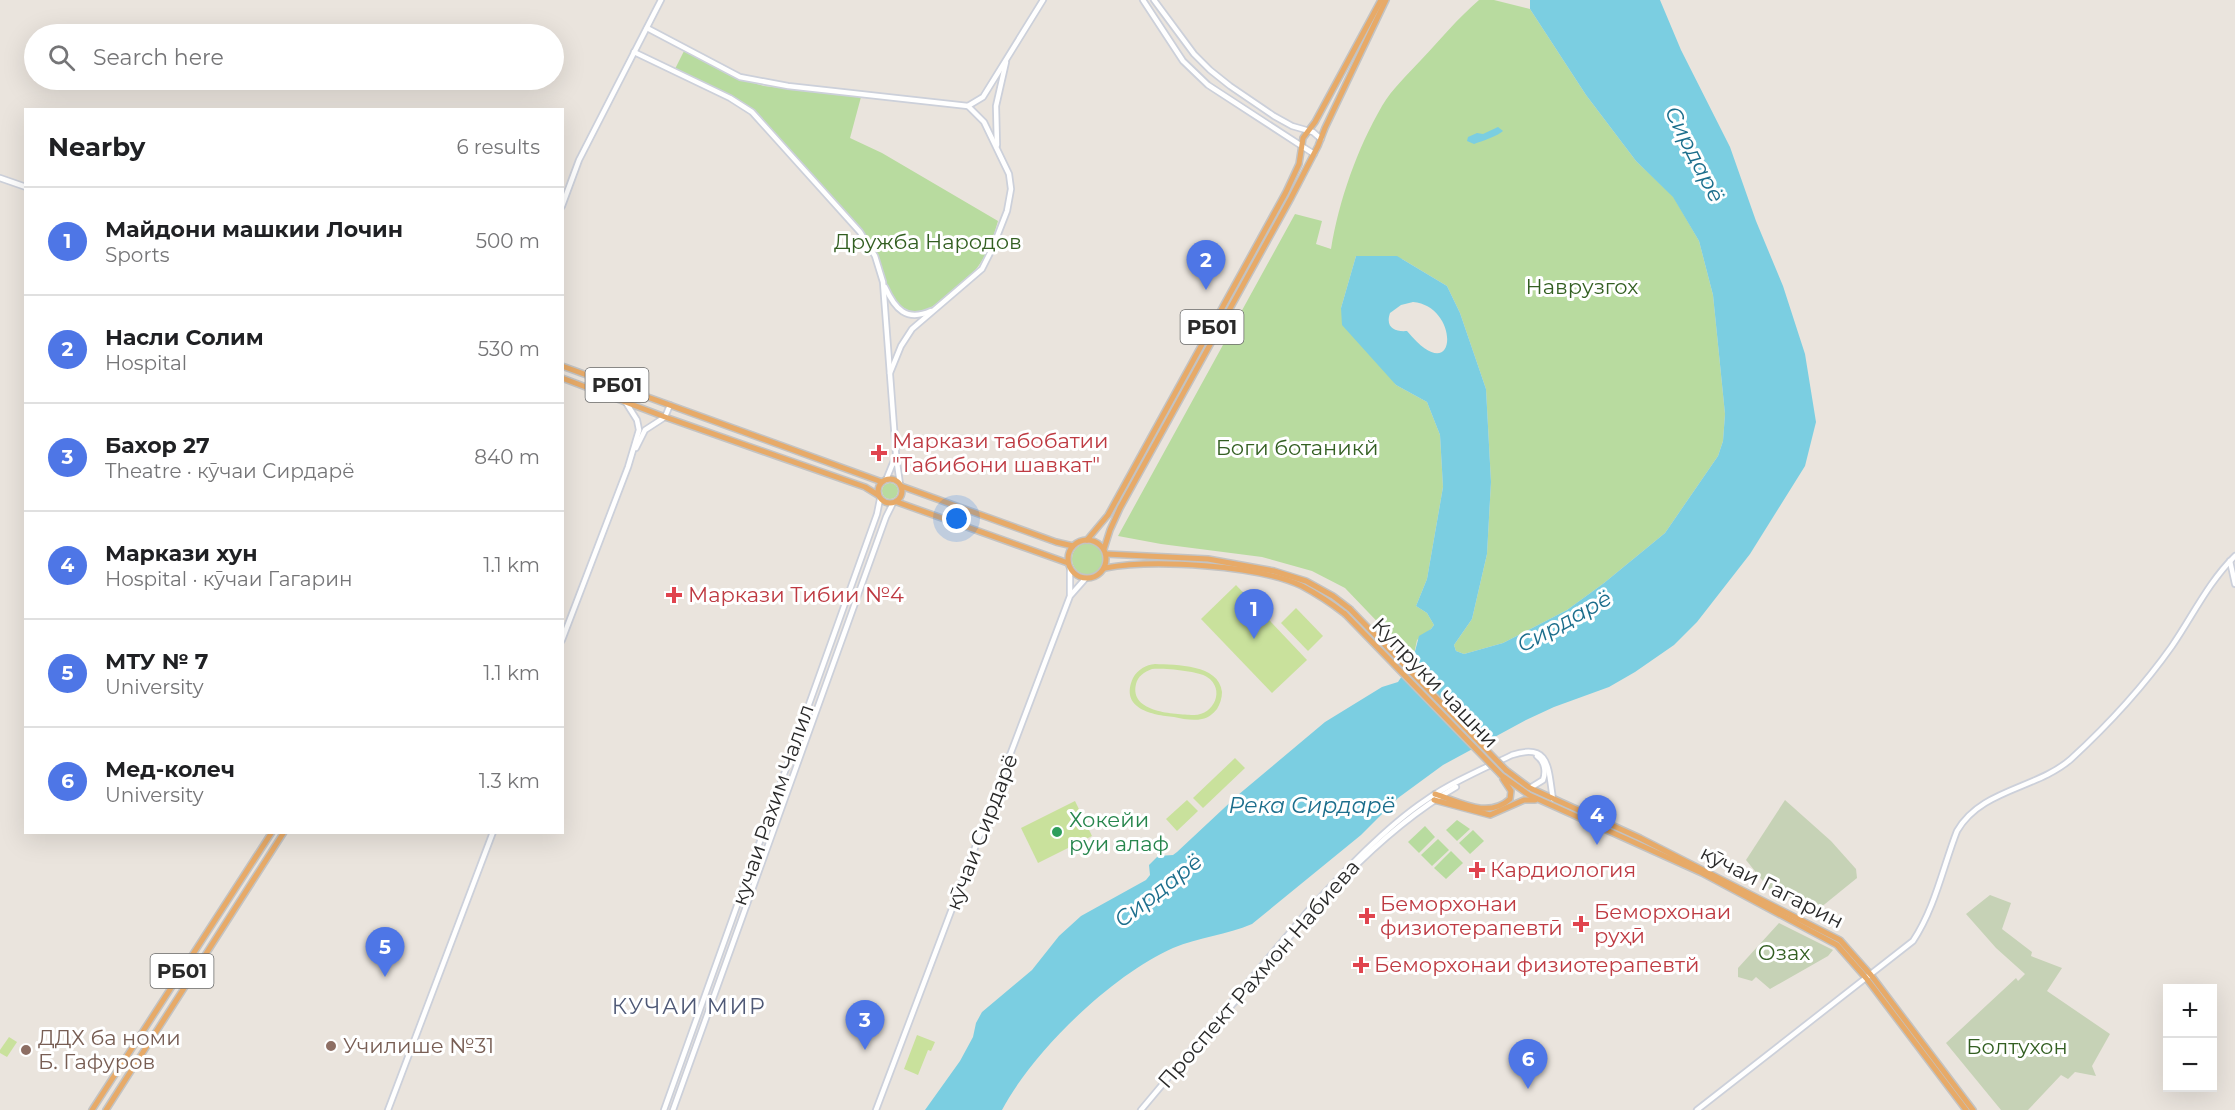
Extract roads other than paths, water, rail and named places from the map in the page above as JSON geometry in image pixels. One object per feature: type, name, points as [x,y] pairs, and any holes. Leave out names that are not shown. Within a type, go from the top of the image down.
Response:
[{"type":"highway","name":"РБ01","points":[[1104,568],[1110,530],[1120,508],[1314,154],[1380,8],[1381,0]]},
{"type":"highway","name":"РБ01","points":[[1087,540],[1113,505],[1286,192],[1299,164],[1303,138],[1315,123],[1386,0]]},
{"type":"highway","name":"РБ01","points":[[564,367],[884,481],[893,480],[901,485],[1056,542],[1073,546]]},
{"type":"highway","name":"РБ01","points":[[564,379],[864,487],[886,503],[895,503],[1052,556],[1069,565],[1074,573],[1085,579]]},
{"type":"highway","points":[[734,441],[732,433],[738,428]]},
{"type":"highway","points":[[761,451],[766,445],[764,438]]},
{"type":"highway","points":[[879,497],[878,488],[884,481]]},
{"type":"highway","points":[[895,503],[901,496],[901,485]]},
{"type":"highway","points":[[1069,565],[1069,554],[1073,546],[1087,540],[1096,542],[1105,551],[1208,559],[1274,571],[1306,581],[1333,596],[1348,611]]},
{"type":"highway","points":[[1085,579],[1095,577],[1104,568],[1124,564],[1209,566],[1276,577],[1301,586],[1348,611]]},
{"type":"highway","name":"кӯчаи Гагарин","points":[[1348,611],[1506,770],[1530,788],[1640,838],[1840,940],[1973,1110]]},
{"type":"highway","name":"Купруки чашни","points":[[1348,611],[1501,775]]},
{"type":"highway","points":[[1436,797],[1480,808],[1496,809],[1510,799],[1511,791],[1501,775]]},
{"type":"highway","name":"кӯчаи Гагарин","points":[[1501,775],[1529,795],[1702,873],[1842,949],[1869,976]]},
{"type":"highway","points":[[1436,797],[1490,815],[1524,800],[1540,800]]},
{"type":"highway","name":"РБ01","points":[[92,1110],[271,834]]},
{"type":"highway","name":"РБ01","points":[[106,1110],[283,834]]},
{"type":"highway","points":[[220,911],[223,918],[231,917]]},
{"type":"highway","points":[[215,920],[223,921],[225,926]]},
{"type":"highway","points":[[1869,976],[1966,1110]]},
{"type":"highway","points":[[136,1043],[146,1049]]},
{"type":"main road","points":[[564,201],[579,160],[662,0]]},
{"type":"main road","points":[[647,28],[740,77],[788,86],[968,106],[983,97],[1043,0]]},
{"type":"main road","points":[[1143,0],[1183,61],[1200,78],[1230,101],[1314,154]]},
{"type":"main road","points":[[1154,0],[1194,54],[1230,86],[1274,116],[1292,126],[1308,130],[1321,139]]},
{"type":"main road","points":[[998,148],[996,106],[1005,64],[1017,40]]},
{"type":"main road","points":[[634,52],[730,98],[752,112],[860,232],[875,256],[890,299],[901,311],[915,316],[936,309]]},
{"type":"main road","points":[[890,373],[907,336],[982,269],[993,248],[1006,211],[1011,189],[1009,174],[984,122],[968,106]]},
{"type":"main road","points":[[0,178],[24,186]]},
{"type":"main road","points":[[883,282],[896,455],[901,485]]},
{"type":"main road","points":[[628,467],[639,426],[625,401],[629,389]]},
{"type":"main road","points":[[564,635],[628,467],[645,430],[665,417],[670,405]]},
{"type":"main road","points":[[884,481],[896,455]]},
{"type":"main road","name":"кучаи Рахим Чалил","points":[[664,1110],[874,524],[879,497]]},
{"type":"main road","name":"кучаи Рахим Чалил","points":[[674,1110],[886,518],[895,503]]},
{"type":"main road","points":[[1697,1110],[1913,941],[1941,879],[1962,822],[1982,804],[2052,773],[2069,760],[2149,678],[2235,556]]},
{"type":"main road","points":[[2230,561],[2235,584]]},
{"type":"main road","points":[[1069,565],[1070,596]]},
{"type":"main road","points":[[1070,596],[1085,579]]},
{"type":"main road","name":"кӯчаи Сирдарё","points":[[876,1110],[1070,596]]},
{"type":"main road","points":[[1436,797],[1512,755],[1533,751],[1544,758],[1548,765],[1553,799]]},
{"type":"main road","points":[[1436,797],[1514,757],[1526,754],[1539,757],[1544,768],[1543,780],[1530,788]]},
{"type":"main road","name":"Проспект Рахмон Набиева","points":[[1143,1110],[1206,1030],[1320,898],[1414,809],[1436,797]]},
{"type":"main road","points":[[388,1110],[492,834]]},
{"type":"water","name":"Река Сирдарё","points":[[1530,0],[1660,0],[1681,50],[1730,147],[1756,221],[1783,286],[1805,354],[1816,422],[1805,466],[1750,554],[1697,622],[1674,645],[1609,687],[1526,720],[1443,765],[1398,798],[1361,835],[1252,924],[1173,948],[1125,976],[1076,1017],[1054,1040],[1033,1064],[1002,1110],[925,1110],[960,1061],[973,1037],[976,1023],[982,1012],[1032,970],[1059,936],[1081,916],[1146,880],[1150,875],[1149,865],[1158,856],[1173,855],[1177,852],[1238,795],[1325,722],[1382,687],[1398,682],[1413,659],[1419,636],[1434,625],[1427,613],[1416,606],[1427,579],[1443,487],[1440,435],[1427,402],[1396,385],[1342,325],[1341,308],[1356,256],[1397,256],[1447,286],[1460,313],[1486,389],[1491,482],[1487,554],[1472,619],[1454,645],[1456,651],[1464,654],[1503,643],[1567,610],[1604,583],[1665,533],[1718,456],[1723,441],[1725,414],[1713,295],[1699,241],[1673,197],[1636,161],[1586,95],[1530,9]],"holes":[[[1413,302],[1429,307],[1446,329],[1447,341],[1444,350],[1436,353],[1424,348],[1407,331],[1392,328],[1389,322],[1390,313],[1401,305]]]},
{"type":"water","points":[[1498,127],[1503,131],[1494,137],[1474,144],[1467,141],[1468,137],[1477,133],[1483,134]]},
{"type":"place","name":"Насли Солим","points":[[1206,290]]},
{"type":"place","name":"Маркази табобатии \"Табибони шавкат\"","points":[[879,453]]},
{"type":"place","name":"Маркази Тибии №4","points":[[674,595]]},
{"type":"place","name":"Майдони машкии Лочин","points":[[1254,639]]},
{"type":"place","name":"Хокейи руи алаф","points":[[1057,832]]},
{"type":"place","name":"Маркази хун","points":[[1597,845]]},
{"type":"place","name":"Кардиология","points":[[1477,870]]},
{"type":"place","name":"Беморхонаи физиотерапевтӣ","points":[[1367,916]]},
{"type":"place","name":"Беморхонаи руҳӣ","points":[[1581,924]]},
{"type":"place","name":"Беморхонаи физиотерапевтй","points":[[1361,965]]},
{"type":"place","name":"МТУ № 7","points":[[385,977]]},
{"type":"place","name":"Училише №31","points":[[331,1046]]},
{"type":"place","name":"ДДХ ба номи Б. Гафуров","points":[[26,1050]]},
{"type":"place","name":"Бахор 27","points":[[865,1050]]},
{"type":"place","name":"Мед-колеч","points":[[1528,1089]]},
{"type":"district","name":"КУЧАИ МИР","points":[[689,1006]]},
{"type":"water label","name":"Сирдарё","points":[[1695,154]]},
{"type":"water label","name":"Сирдарё","points":[[1564,621]]},
{"type":"water label","name":"Сирдарё","points":[[1158,890]]},
{"type":"park label","name":"Дружба Народов","points":[[928,242]]},
{"type":"park label","name":"Наврузгох","points":[[1582,287]]},
{"type":"park label","name":"Боги ботаникй","points":[[1297,448]]},
{"type":"park label","name":"Озах","points":[[1784,953]]},
{"type":"park label","name":"Болтухон","points":[[2017,1047]]}]
